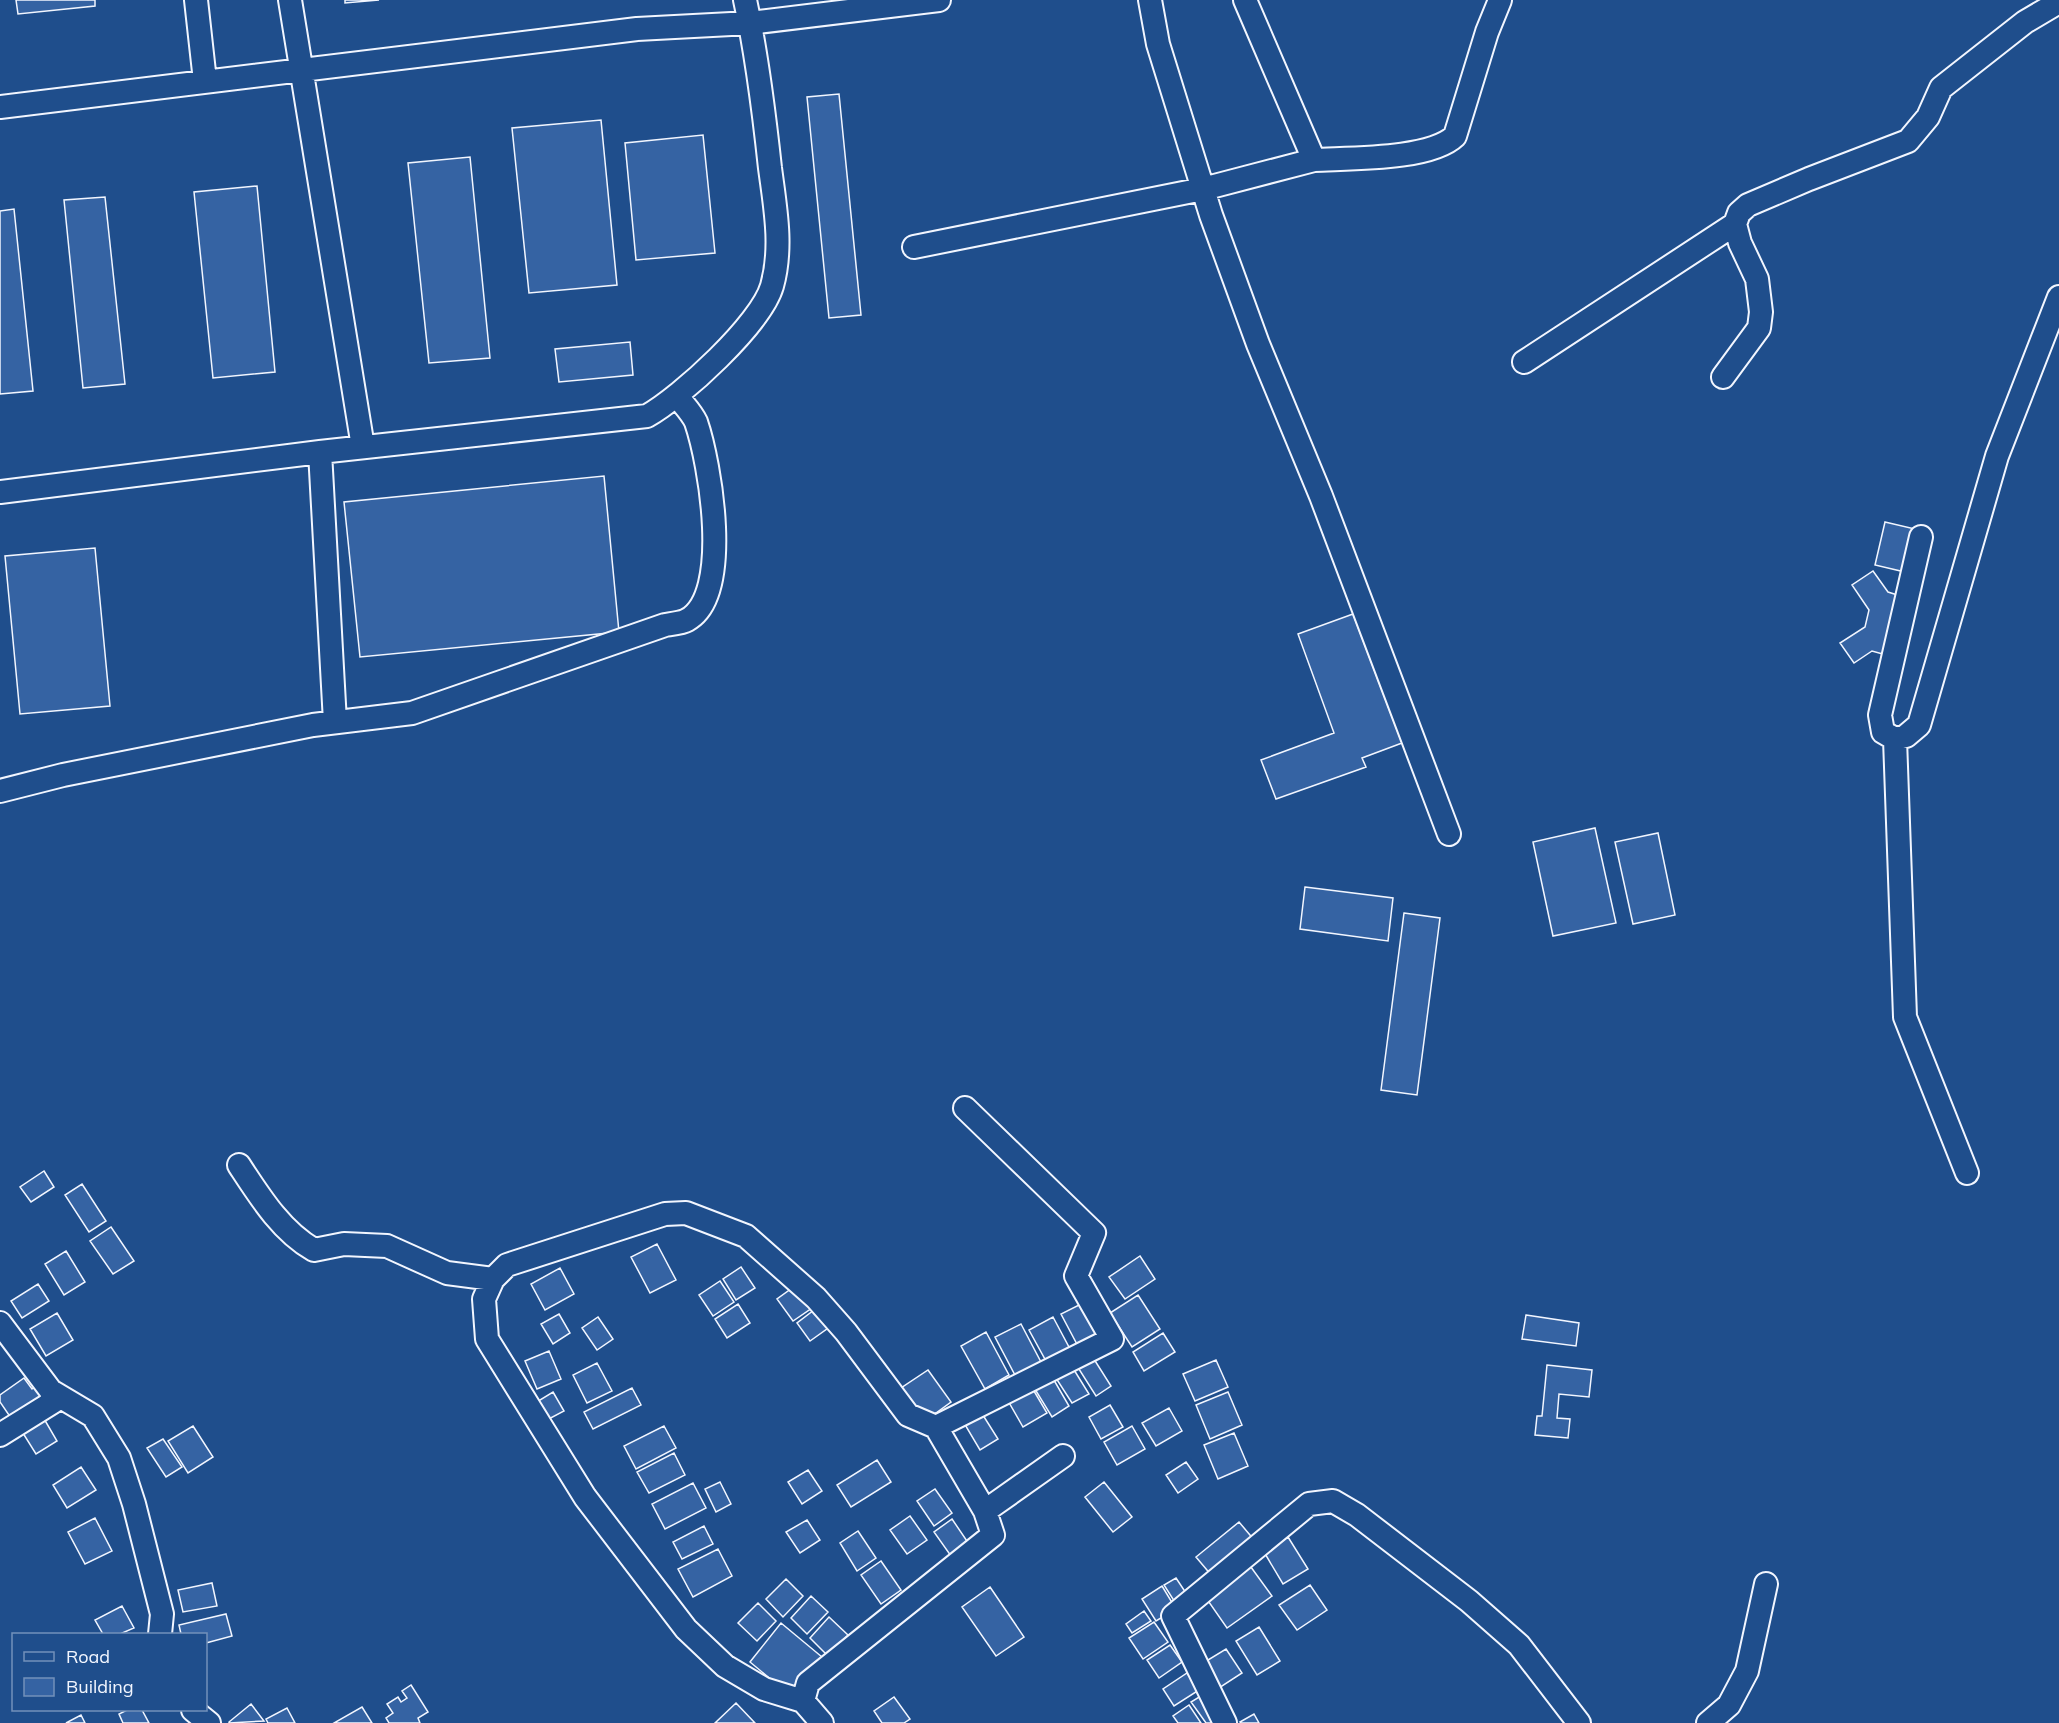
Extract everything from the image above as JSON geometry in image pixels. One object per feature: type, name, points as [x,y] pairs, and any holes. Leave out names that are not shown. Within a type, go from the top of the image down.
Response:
[{"type":"street","points":[[195,0],[205,81]]},
{"type":"street","points":[[290,0],[363,447]]},
{"type":"street","points":[[0,492],[320,452],[647,416],[677,396],[757,315],[772,286],[778,239],[766,129],[745,0]]},
{"type":"street","points":[[0,107],[638,29],[750,23],[939,0]]},
{"type":"street","points":[[1150,0],[1158,44],[1203,189],[1258,344],[1321,496],[1449,834]]},
{"type":"street","points":[[1245,0],[1314,160]]},
{"type":"street","points":[[914,247],[1203,189],[1314,160],[1424,152],[1446,144],[1455,135],[1487,32],[1500,0]]},
{"type":"street","points":[[1723,377],[1759,328],[1761,312],[1757,279],[1740,243],[1735,224],[1739,213],[1748,205],[1908,141],[1928,117],[1941,88],[2025,22],[2059,2]]},
{"type":"street","points":[[1524,362],[1735,224]]},
{"type":"street","points":[[1922,537],[1880,715],[1883,732],[1895,739],[1906,736],[1919,725],[1996,456],[2059,297]]},
{"type":"street","points":[[0,790],[63,775],[335,723],[412,713],[665,625],[687,620],[705,602],[715,557],[708,467],[695,419],[677,396]]},
{"type":"street","points":[[320,452],[335,723]]},
{"type":"street","points":[[1895,739],[1905,1017],[1967,1173]]},
{"type":"street","points":[[936,1427],[1112,1339],[1076,1276],[1094,1233],[965,1108]]},
{"type":"street","points":[[239,1165],[277,1218],[297,1240],[314,1250],[344,1244],[387,1246],[447,1273],[493,1279]]},
{"type":"street","points":[[803,1701],[808,1683],[993,1535],[985,1511],[936,1427],[908,1415],[846,1332],[816,1298],[746,1236],[686,1213],[665,1214],[507,1265],[493,1279],[484,1299],[487,1339],[585,1497],[686,1629],[725,1666],[764,1689],[803,1701],[822,1723]]},
{"type":"street","points":[[0,1323],[51,1391],[93,1416],[119,1458],[134,1504],[162,1614],[160,1633]]},
{"type":"street","points":[[0,1435],[53,1402],[51,1391]]},
{"type":"street","points":[[985,1511],[1063,1456]]},
{"type":"street","points":[[1225,1723],[1173,1616],[1309,1504],[1333,1501],[1357,1515],[1469,1601],[1520,1645],[1579,1723]]},
{"type":"street","points":[[1708,1723],[1729,1705],[1747,1671],[1766,1584]]},
{"type":"street","points":[[194,1711],[208,1723]]},
{"type":"building","points":[[16,0],[95,0],[95,6],[18,14]]},
{"type":"building","points":[[345,0],[379,0],[345,3]]},
{"type":"building","points":[[839,94],[861,315],[829,318],[807,97]]},
{"type":"building","points":[[601,120],[617,285],[529,293],[512,128]]},
{"type":"building","points":[[703,135],[715,253],[636,260],[625,143]]},
{"type":"building","points":[[470,157],[490,358],[429,363],[408,163]]},
{"type":"building","points":[[257,186],[275,372],[213,378],[194,192]]},
{"type":"building","points":[[105,197],[125,384],[83,388],[64,200]]},
{"type":"building","points":[[14,209],[33,391],[0,394],[0,211]]},
{"type":"building","points":[[630,342],[633,375],[559,382],[555,349]]},
{"type":"building","points":[[604,476],[619,632],[360,657],[344,502]]},
{"type":"building","points":[[1885,522],[1915,529],[1905,572],[1875,565]]},
{"type":"building","points":[[95,548],[110,706],[20,714],[5,556]]},
{"type":"building","points":[[1873,571],[1888,592],[1904,597],[1890,656],[1872,651],[1854,663],[1840,643],[1865,627],[1869,610],[1852,585]]},
{"type":"building","points":[[1353,614],[1402,743],[1362,758],[1366,767],[1276,799],[1261,760],[1334,733],[1298,634]]},
{"type":"building","points":[[1595,828],[1616,923],[1553,936],[1533,842]]},
{"type":"building","points":[[1658,833],[1675,915],[1633,924],[1615,842]]},
{"type":"building","points":[[1305,887],[1393,898],[1388,941],[1300,929]]},
{"type":"building","points":[[1404,913],[1440,918],[1417,1095],[1381,1090]]},
{"type":"building","points":[[44,1171],[54,1187],[31,1202],[20,1187]]},
{"type":"building","points":[[82,1184],[106,1221],[89,1232],[65,1195]]},
{"type":"building","points":[[111,1227],[134,1261],[113,1274],[90,1241]]},
{"type":"building","points":[[657,1244],[676,1280],[650,1293],[631,1257]]},
{"type":"building","points":[[66,1251],[85,1282],[64,1295],[45,1264]]},
{"type":"building","points":[[1140,1256],[1155,1279],[1125,1299],[1109,1277]]},
{"type":"building","points":[[741,1267],[755,1288],[736,1300],[723,1279]]},
{"type":"building","points":[[560,1268],[574,1294],[545,1310],[531,1284]]},
{"type":"building","points":[[720,1281],[734,1302],[713,1316],[699,1295]]},
{"type":"building","points":[[38,1284],[49,1301],[22,1318],[11,1301]]},
{"type":"building","points":[[795,1286],[812,1308],[793,1321],[777,1299]]},
{"type":"building","points":[[1138,1295],[1160,1329],[1132,1347],[1110,1313]]},
{"type":"building","points":[[1085,1302],[1103,1336],[1079,1348],[1061,1314]]},
{"type":"building","points":[[738,1304],[750,1323],[727,1338],[715,1319]]},
{"type":"building","points":[[818,1307],[831,1326],[810,1341],[797,1323]]},
{"type":"building","points":[[57,1313],[73,1340],[46,1356],[30,1329]]},
{"type":"building","points":[[559,1314],[570,1333],[553,1344],[541,1324]]},
{"type":"building","points":[[1526,1315],[1579,1323],[1576,1346],[1522,1339]]},
{"type":"building","points":[[598,1317],[613,1339],[597,1350],[582,1328]]},
{"type":"building","points":[[1053,1317],[1070,1349],[1046,1361],[1029,1330]]},
{"type":"building","points":[[1021,1324],[1042,1364],[1016,1377],[995,1337]]},
{"type":"building","points":[[986,1332],[1009,1375],[985,1389],[961,1346]]},
{"type":"building","points":[[1163,1333],[1175,1352],[1144,1371],[1133,1352]]},
{"type":"building","points":[[549,1351],[561,1379],[537,1389],[525,1361]]},
{"type":"building","points":[[1092,1356],[1111,1386],[1096,1396],[1077,1366]]},
{"type":"building","points":[[1216,1360],[1228,1387],[1195,1401],[1183,1374]]},
{"type":"building","points":[[597,1363],[612,1391],[587,1403],[573,1375]]},
{"type":"building","points":[[1071,1365],[1089,1394],[1072,1403],[1054,1375]]},
{"type":"building","points":[[1547,1365],[1592,1370],[1589,1397],[1559,1394],[1557,1418],[1570,1419],[1568,1438],[1535,1435],[1537,1416],[1542,1416]]},
{"type":"building","points":[[928,1370],[951,1402],[925,1421],[901,1388]]},
{"type":"building","points":[[1051,1375],[1069,1406],[1052,1417],[1033,1386]]},
{"type":"building","points":[[24,1378],[32,1389],[37,1385],[46,1398],[13,1421],[0,1402],[0,1395]]},
{"type":"building","points":[[1031,1386],[1047,1413],[1023,1427],[1007,1399]]},
{"type":"building","points":[[632,1388],[641,1405],[593,1429],[584,1412]]},
{"type":"building","points":[[553,1392],[564,1411],[545,1421],[535,1403]]},
{"type":"building","points":[[1228,1392],[1242,1425],[1210,1439],[1196,1405]]},
{"type":"building","points":[[1110,1405],[1123,1427],[1101,1439],[1089,1417]]},
{"type":"building","points":[[1169,1408],[1182,1431],[1156,1446],[1142,1423]]},
{"type":"building","points":[[981,1412],[998,1439],[980,1450],[964,1423]]},
{"type":"building","points":[[43,1417],[57,1441],[36,1454],[21,1430]]},
{"type":"building","points":[[193,1426],[213,1457],[188,1473],[168,1441]]},
{"type":"building","points":[[664,1426],[676,1448],[636,1469],[624,1446]]},
{"type":"building","points":[[1132,1426],[1145,1449],[1117,1465],[1104,1442]]},
{"type":"building","points":[[1234,1433],[1248,1466],[1218,1479],[1204,1445]]},
{"type":"building","points":[[163,1439],[182,1467],[166,1477],[147,1448]]},
{"type":"building","points":[[674,1453],[685,1475],[649,1493],[637,1472]]},
{"type":"building","points":[[877,1460],[891,1482],[851,1507],[837,1485]]},
{"type":"building","points":[[1186,1462],[1198,1479],[1178,1493],[1166,1475]]},
{"type":"building","points":[[81,1467],[96,1490],[67,1508],[53,1485]]},
{"type":"building","points":[[808,1470],[822,1491],[802,1504],[788,1482]]},
{"type":"building","points":[[720,1482],[731,1504],[716,1512],[705,1489]]},
{"type":"building","points":[[1104,1482],[1132,1517],[1113,1532],[1085,1497]]},
{"type":"building","points":[[693,1483],[706,1508],[665,1529],[652,1504]]},
{"type":"building","points":[[935,1489],[952,1513],[934,1526],[917,1501]]},
{"type":"building","points":[[910,1516],[927,1540],[907,1554],[890,1530]]},
{"type":"building","points":[[95,1518],[112,1551],[85,1564],[68,1532]]},
{"type":"building","points":[[952,1519],[969,1544],[951,1556],[934,1532]]},
{"type":"building","points":[[807,1520],[820,1540],[800,1553],[786,1532]]},
{"type":"building","points":[[1239,1522],[1255,1541],[1212,1576],[1196,1557]]},
{"type":"building","points":[[704,1526],[713,1544],[682,1559],[673,1542]]},
{"type":"building","points":[[858,1531],[876,1558],[857,1571],[840,1543]]},
{"type":"building","points":[[1288,1537],[1308,1569],[1283,1584],[1264,1552]]},
{"type":"building","points":[[718,1549],[732,1576],[693,1597],[678,1569]]},
{"type":"building","points":[[881,1561],[901,1590],[881,1604],[861,1575]]},
{"type":"building","points":[[1248,1563],[1272,1596],[1227,1628],[1204,1595]]},
{"type":"building","points":[[1176,1578],[1190,1599],[1178,1607],[1164,1585]]},
{"type":"building","points":[[786,1579],[803,1596],[783,1617],[766,1599]]},
{"type":"building","points":[[212,1583],[217,1606],[183,1612],[178,1590]]},
{"type":"building","points":[[1310,1585],[1327,1610],[1297,1630],[1279,1605]]},
{"type":"building","points":[[1162,1586],[1176,1609],[1156,1621],[1142,1599]]},
{"type":"building","points":[[990,1587],[1024,1637],[996,1656],[962,1607]]},
{"type":"building","points":[[811,1596],[828,1612],[807,1634],[791,1618]]},
{"type":"building","points":[[758,1603],[776,1621],[757,1641],[738,1623]]},
{"type":"building","points":[[122,1606],[134,1628],[122,1633],[102,1633],[95,1620]]},
{"type":"building","points":[[1144,1611],[1151,1621],[1132,1633],[1126,1624]]},
{"type":"building","points":[[226,1614],[232,1636],[207,1643],[207,1633],[181,1633],[179,1625]]},
{"type":"building","points":[[829,1617],[848,1635],[828,1656],[810,1638]]},
{"type":"building","points":[[1154,1622],[1168,1642],[1143,1659],[1129,1638]]},
{"type":"building","points":[[781,1623],[822,1657],[791,1696],[750,1662]]},
{"type":"building","points":[[1259,1627],[1280,1661],[1257,1675],[1236,1641]]},
{"type":"building","points":[[1170,1645],[1182,1662],[1159,1678],[1147,1660]]},
{"type":"building","points":[[1226,1649],[1242,1673],[1219,1688],[1203,1663]]},
{"type":"building","points":[[1187,1673],[1199,1690],[1174,1706],[1163,1689]]},
{"type":"building","points":[[411,1685],[428,1712],[418,1718],[420,1723],[389,1723],[386,1718],[393,1713],[387,1704],[398,1697],[401,1702],[407,1698],[402,1691]]},
{"type":"building","points":[[1204,1694],[1218,1723],[1206,1723],[1191,1702]]},
{"type":"building","points":[[894,1697],[910,1719],[904,1723],[882,1723],[874,1711]]},
{"type":"building","points":[[736,1703],[755,1723],[715,1723]]},
{"type":"building","points":[[251,1704],[264,1721],[229,1723],[229,1722]]},
{"type":"building","points":[[1189,1705],[1201,1723],[1178,1723],[1173,1716]]},
{"type":"building","points":[[362,1707],[372,1723],[334,1723]]},
{"type":"building","points":[[287,1708],[295,1723],[268,1723],[266,1719]]},
{"type":"building","points":[[125,1711],[143,1711],[149,1723],[123,1723],[119,1714]]},
{"type":"building","points":[[1254,1714],[1259,1723],[1240,1722]]},
{"type":"building","points":[[81,1715],[85,1723],[66,1723]]}]
